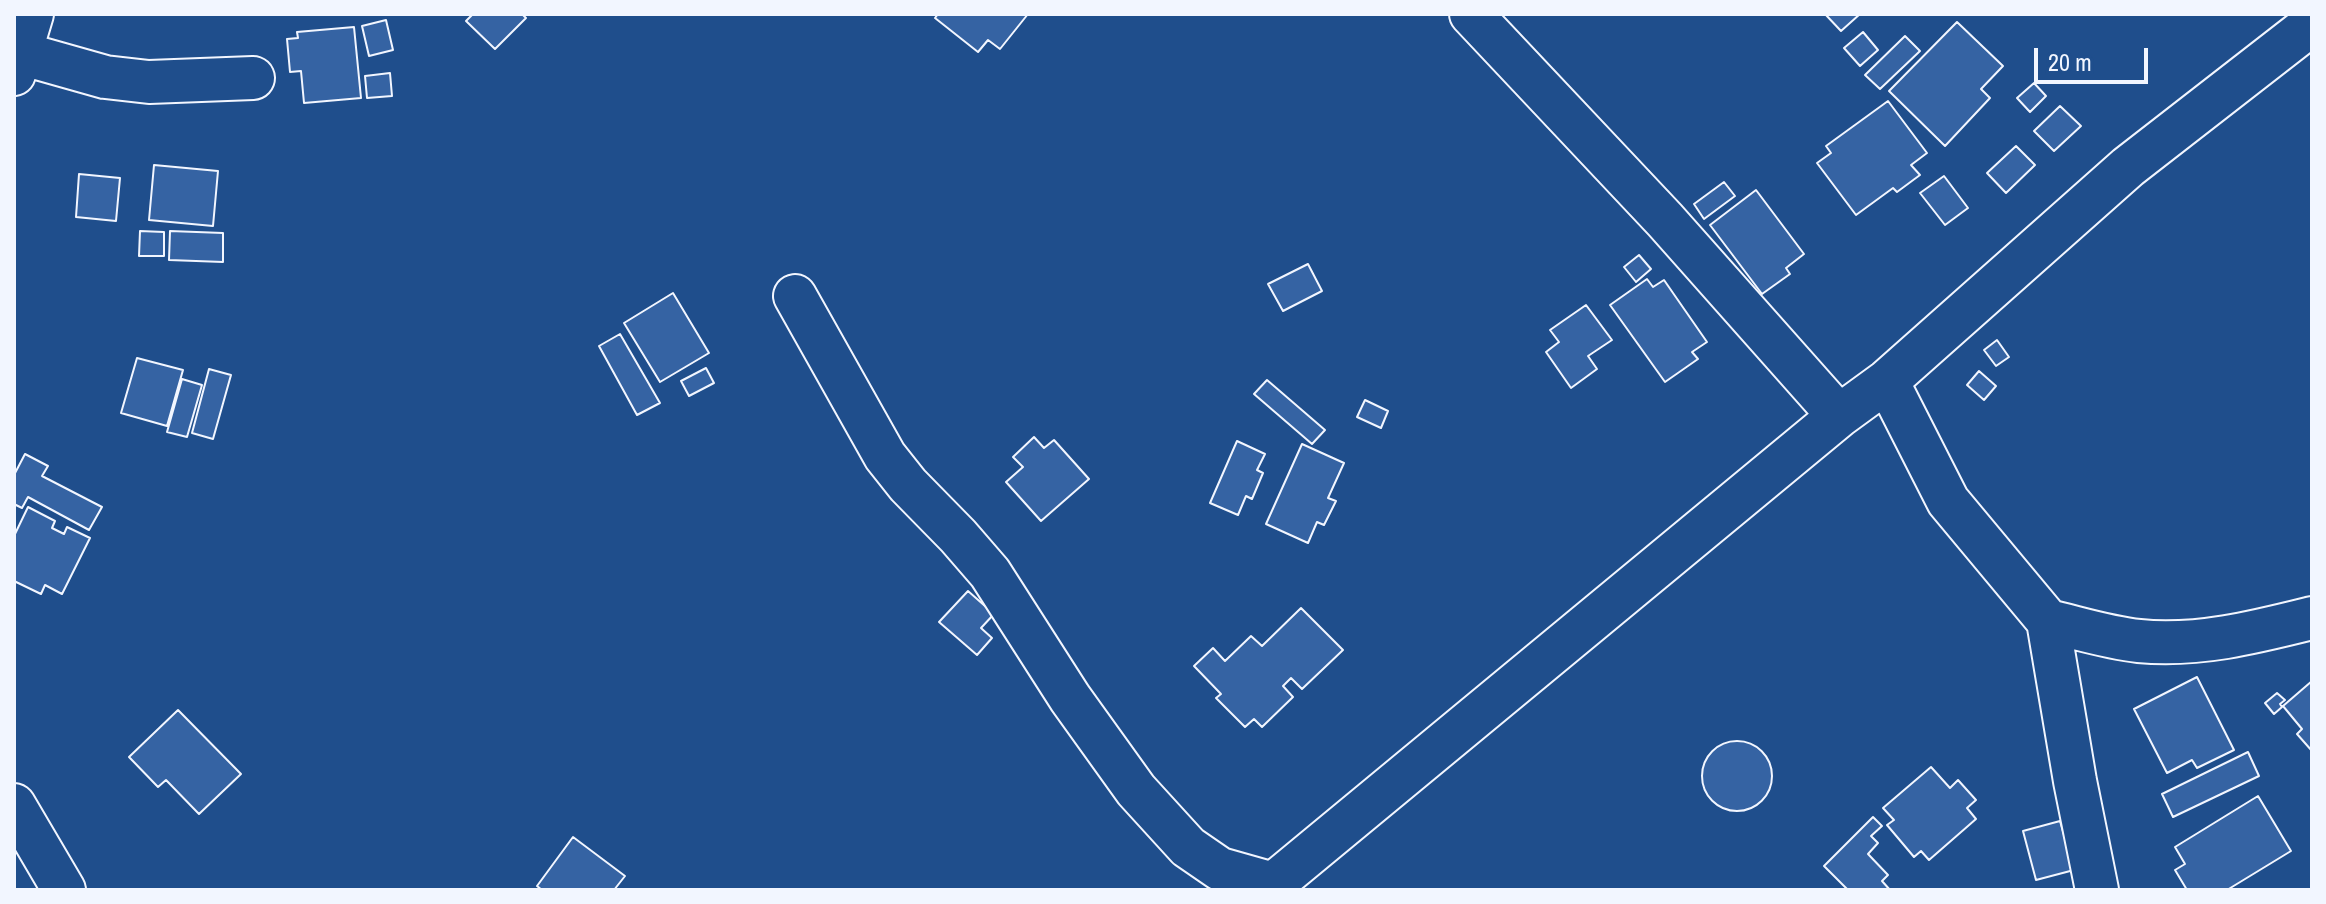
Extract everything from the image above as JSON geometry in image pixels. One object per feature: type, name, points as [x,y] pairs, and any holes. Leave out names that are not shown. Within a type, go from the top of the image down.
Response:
[{"type":"street","points":[[32,14],[17,64],[149,82],[253,78]]},
{"type":"street","points":[[1471,14],[1665,220],[1839,416]]},
{"type":"street","points":[[795,296],[885,456],[908,485],[984,565],[1070,698],[1136,790],[1188,847],[1220,869],[1270,887],[1839,416],[1887,381],[2128,167],[2312,24]]},
{"type":"street","points":[[1887,381],[1948,501],[2048,621],[2097,890]]},
{"type":"street","points":[[2048,621],[2137,641],[2169,643],[2255,632],[2312,618]]},
{"type":"street","points":[[14,805],[64,890]]},
{"type":"building","points":[[473,14],[522,14],[526,18],[495,49],[466,21]]},
{"type":"building","points":[[938,14],[1028,14],[1000,49],[988,40],[978,52],[935,18]]},
{"type":"building","points":[[1825,14],[1860,14],[1841,31]]},
{"type":"building","points":[[386,20],[393,50],[369,56],[362,26]]},
{"type":"building","points":[[1957,22],[2003,66],[1981,89],[1990,98],[1945,146],[1889,91]]},
{"type":"building","points":[[354,27],[361,98],[304,103],[301,71],[290,72],[287,39],[298,38],[297,32]]},
{"type":"building","points":[[1863,32],[1878,50],[1860,66],[1844,48]]},
{"type":"building","points":[[1905,36],[1920,51],[1880,89],[1865,75]]},
{"type":"building","points":[[390,73],[392,96],[367,98],[365,76]]},
{"type":"building","points":[[2034,83],[2046,96],[2030,112],[2017,98]]},
{"type":"building","points":[[1888,101],[1927,153],[1911,165],[1920,175],[1897,192],[1893,188],[1856,215],[1817,163],[1831,153],[1826,146]]},
{"type":"building","points":[[2060,106],[2081,126],[2054,151],[2034,131]]},
{"type":"building","points":[[2016,146],[2035,165],[2006,193],[1987,173]]},
{"type":"building","points":[[154,165],[218,171],[213,226],[149,220]]},
{"type":"building","points":[[79,174],[120,178],[116,221],[76,217]]},
{"type":"building","points":[[1944,176],[1968,208],[1945,225],[1920,193]]},
{"type":"building","points":[[1724,182],[1735,196],[1704,219],[1694,204]]},
{"type":"building","points":[[1756,190],[1804,254],[1786,268],[1790,274],[1762,294],[1710,225]]},
{"type":"building","points":[[140,231],[164,232],[164,256],[139,256]]},
{"type":"building","points":[[170,231],[223,233],[223,262],[169,260]]},
{"type":"building","points":[[1639,255],[1651,269],[1636,282],[1624,267]]},
{"type":"building","points":[[1308,264],[1322,291],[1283,311],[1268,284]]},
{"type":"building","points":[[1647,279],[1653,287],[1664,280],[1707,342],[1692,352],[1698,359],[1665,382],[1610,305]]},
{"type":"building","points":[[673,293],[709,353],[660,382],[624,323]]},
{"type":"building","points":[[1586,305],[1612,340],[1588,356],[1597,369],[1571,388],[1546,352],[1559,342],[1550,330]]},
{"type":"building","points":[[620,334],[660,403],[637,415],[599,346]]},
{"type":"building","points":[[1997,340],[2009,357],[1996,366],[1984,350]]},
{"type":"building","points":[[137,358],[183,370],[167,426],[121,413]]},
{"type":"building","points":[[706,368],[714,383],[689,396],[681,381]]},
{"type":"building","points":[[209,369],[231,375],[213,439],[192,433]]},
{"type":"building","points":[[1979,371],[1996,386],[1984,400],[1967,385]]},
{"type":"building","points":[[182,379],[202,385],[187,437],[167,432]]},
{"type":"building","points":[[1267,380],[1325,430],[1312,444],[1254,394]]},
{"type":"building","points":[[1365,400],[1388,411],[1381,428],[1357,417]]},
{"type":"building","points":[[1034,437],[1044,448],[1054,440],[1089,479],[1041,521],[1006,482],[1023,467],[1013,457]]},
{"type":"building","points":[[1237,441],[1265,454],[1257,470],[1263,473],[1252,499],[1246,496],[1238,515],[1210,503]]},
{"type":"building","points":[[1302,444],[1344,463],[1328,498],[1336,501],[1324,525],[1317,522],[1308,543],[1266,524]]},
{"type":"building","points":[[25,454],[48,466],[42,476],[102,507],[89,530],[28,497],[22,508],[14,504],[14,475]]},
{"type":"building","points":[[28,507],[55,521],[52,528],[64,534],[67,527],[90,538],[62,594],[45,585],[41,594],[14,581],[14,536]]},
{"type":"building","points":[[968,591],[994,614],[981,628],[992,638],[977,655],[939,622]]},
{"type":"building","points":[[1301,608],[1343,650],[1302,689],[1291,678],[1283,686],[1293,697],[1262,727],[1254,719],[1245,727],[1216,698],[1221,694],[1194,666],[1213,648],[1225,661],[1251,636],[1262,646]]},
{"type":"building","points":[[2197,677],[2234,750],[2197,768],[2192,760],[2167,773],[2134,709]]},
{"type":"building","points":[[2312,681],[2312,751],[2297,734],[2302,729],[2283,706]]},
{"type":"building","points":[[2277,693],[2285,700],[2274,714],[2265,703]]},
{"type":"building","points":[[178,710],[241,774],[199,814],[166,780],[158,787],[129,757]]},
{"type":"building","points":[[1737,741],[1762,751],[1772,776],[1762,801],[1737,811],[1712,801],[1702,776],[1712,751]]},
{"type":"building","points":[[2248,752],[2259,776],[2173,817],[2162,794]]},
{"type":"building","points":[[1931,767],[1950,788],[1958,780],[1976,800],[1967,808],[1976,819],[1929,860],[1921,851],[1914,857],[1887,825],[1894,820],[1883,808]]},
{"type":"building","points":[[2258,796],[2291,851],[2227,890],[2187,890],[2175,870],[2185,864],[2175,847]]},
{"type":"building","points":[[1873,817],[1882,826],[1871,836],[1878,843],[1868,854],[1888,875],[1882,881],[1890,890],[1848,890],[1824,866]]},
{"type":"building","points":[[2060,821],[2074,870],[2036,880],[2023,831]]},
{"type":"building","points":[[573,837],[625,876],[614,890],[542,890],[537,886]]}]
